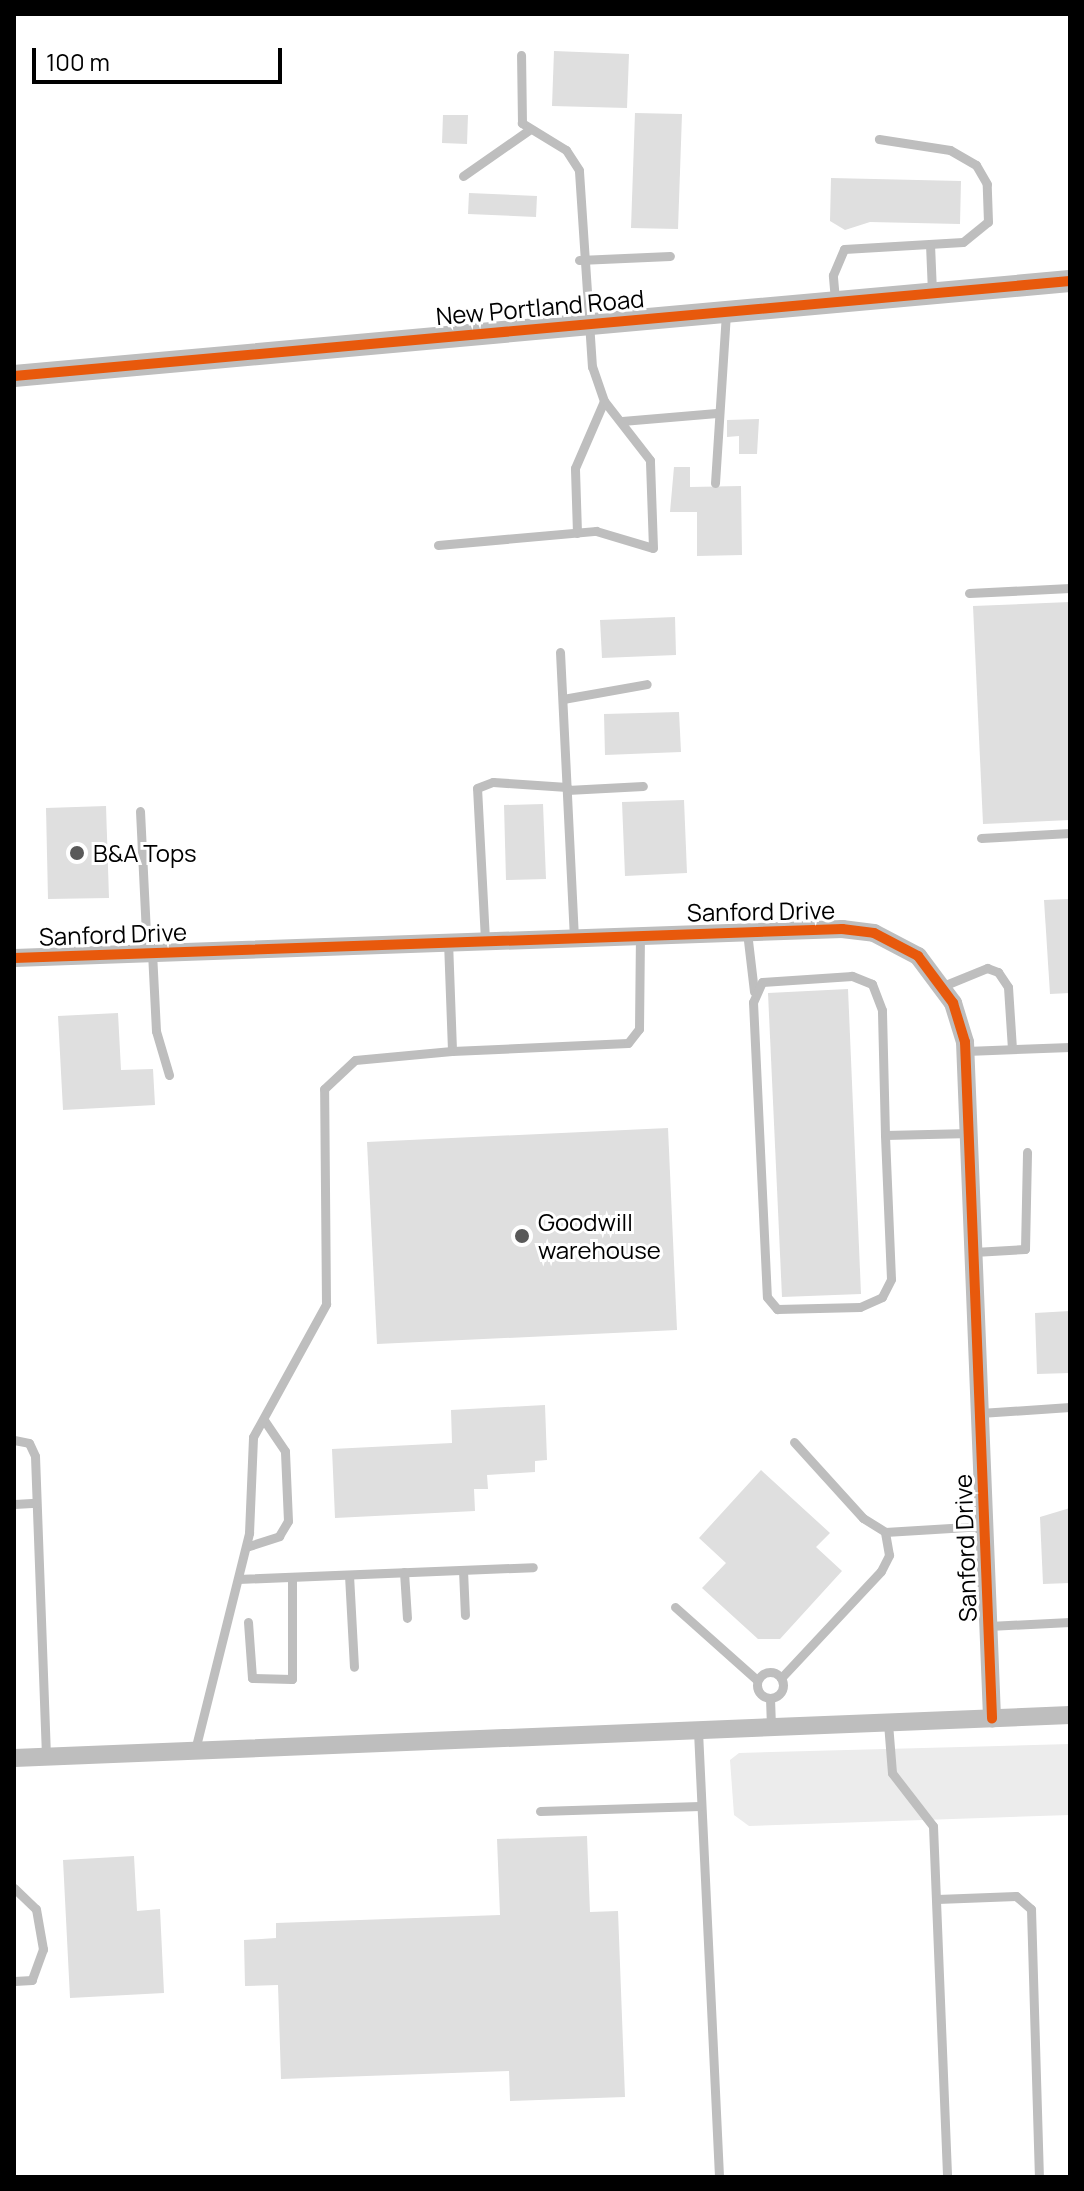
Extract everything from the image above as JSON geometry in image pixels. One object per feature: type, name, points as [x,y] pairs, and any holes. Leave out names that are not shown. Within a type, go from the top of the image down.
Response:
[{"type":"street","name":"New Portland Road","points":[[14,376],[726,309],[1070,281]]},
{"type":"street","name":"Sanford Drive","points":[[14,958],[747,931],[874,933],[918,956],[943,986],[966,1051],[992,1718]]},
{"type":"street","points":[[14,1758],[1070,1715]]},
{"type":"lane","points":[[438,545],[608,532],[653,548],[650,460],[604,401],[586,323],[579,260],[576,162],[529,130],[521,116],[521,55]]},
{"type":"lane","points":[[463,176],[529,130]]},
{"type":"lane","points":[[835,300],[833,275],[844,249],[963,242],[986,230],[984,175],[950,150],[879,139]]},
{"type":"lane","points":[[930,244],[932,292]]},
{"type":"lane","points":[[579,260],[670,256]]},
{"type":"lane","points":[[715,483],[717,413],[726,309]]},
{"type":"lane","points":[[577,533],[575,468],[604,401]]},
{"type":"lane","points":[[622,421],[717,413]]},
{"type":"lane","points":[[969,593],[1070,588]]},
{"type":"lane","points":[[560,652],[574,936]]},
{"type":"lane","points":[[563,699],[647,684]]},
{"type":"lane","points":[[485,940],[477,788],[493,782],[567,788],[643,786]]},
{"type":"lane","points":[[140,811],[156,1031],[169,1075]]},
{"type":"lane","points":[[981,838],[1070,833]]},
{"type":"lane","points":[[747,931],[754,992],[767,1297],[777,1309],[860,1307],[888,1289],[882,1010],[872,984],[852,976],[773,978],[754,992]]},
{"type":"lane","points":[[195,1752],[246,1547],[250,1452],[326,1304],[324,1089],[355,1060],[452,1051],[628,1043],[639,1029],[640,933]]},
{"type":"lane","points":[[448,941],[452,1051]]},
{"type":"lane","points":[[943,986],[987,968],[998,972],[1008,987],[1012,1049]]},
{"type":"lane","points":[[966,1051],[1070,1047]]},
{"type":"lane","points":[[885,1135],[971,1133]]},
{"type":"lane","points":[[974,1252],[1025,1249],[1027,1152]]},
{"type":"lane","points":[[980,1413],[1070,1407]]},
{"type":"lane","points":[[246,1547],[279,1536],[288,1521],[285,1451],[265,1421]]},
{"type":"lane","points":[[14,1440],[29,1443],[35,1456],[46,1757]]},
{"type":"lane","points":[[770,1698],[782,1690],[781,1678],[881,1571],[889,1555],[885,1532],[794,1442]]},
{"type":"lane","points":[[14,1504],[36,1503]]},
{"type":"lane","points":[[885,1532],[984,1526]]},
{"type":"lane","points":[[238,1579],[533,1567]]},
{"type":"lane","points":[[463,1570],[465,1615]]},
{"type":"lane","points":[[404,1572],[407,1618]]},
{"type":"lane","points":[[349,1575],[354,1667]]},
{"type":"lane","points":[[248,1622],[252,1678],[292,1679],[292,1577]]},
{"type":"lane","points":[[675,1607],[757,1680],[760,1693],[770,1698]]},
{"type":"lane","points":[[989,1626],[1070,1622]]},
{"type":"lane","points":[[757,1680],[767,1672],[781,1678]]},
{"type":"lane","points":[[770,1698],[771,1728]]},
{"type":"lane","points":[[888,1723],[892,1773],[933,1826],[947,2177]]},
{"type":"lane","points":[[698,1731],[719,2177]]},
{"type":"lane","points":[[540,1811],[700,1806]]},
{"type":"lane","points":[[14,1888],[36,1909],[43,1949],[32,1980],[14,1981]]},
{"type":"lane","points":[[937,1899],[1016,1896],[1031,1909],[1039,2177]]},
{"type":"shaded area","points":[[1070,1744],[1070,1815],[749,1826],[734,1815],[730,1760],[739,1753]]},
{"type":"building","points":[[554,51],[629,54],[627,108],[552,106]]},
{"type":"building","points":[[635,113],[682,114],[678,229],[631,228]]},
{"type":"building","points":[[443,115],[468,115],[467,144],[442,143]]},
{"type":"building","points":[[831,178],[961,181],[960,224],[870,222],[845,230],[830,221]]},
{"type":"building","points":[[469,193],[537,196],[536,217],[468,214]]},
{"type":"building","points":[[759,419],[757,454],[739,454],[739,436],[727,437],[727,420]]},
{"type":"building","points":[[674,467],[690,467],[690,487],[741,486],[742,555],[697,556],[697,512],[670,512]]},
{"type":"building","points":[[1070,602],[1070,820],[983,824],[973,606]]},
{"type":"building","points":[[675,617],[676,655],[602,658],[600,620]]},
{"type":"building","points":[[679,712],[681,752],[605,755],[604,714]]},
{"type":"building","points":[[684,800],[687,873],[625,876],[622,802]]},
{"type":"building","points":[[543,804],[546,879],[506,880],[504,805]]},
{"type":"building","name":"B&A Tops","points":[[106,806],[109,898],[48,899],[46,808]]},
{"type":"building","points":[[1070,899],[1070,993],[1050,994],[1044,900]]},
{"type":"building","points":[[848,989],[861,1294],[782,1297],[768,993]]},
{"type":"building","points":[[118,1013],[121,1070],[153,1069],[155,1105],[63,1110],[58,1016]]},
{"type":"building","name":"Goodwill warehouse","points":[[668,1128],[677,1330],[377,1344],[367,1142]]},
{"type":"building","points":[[1070,1311],[1070,1373],[1037,1374],[1035,1313]]},
{"type":"building","points":[[545,1405],[547,1460],[535,1461],[535,1472],[487,1475],[488,1489],[474,1489],[475,1511],[335,1518],[332,1449],[452,1443],[451,1410]]},
{"type":"building","points":[[761,1470],[830,1533],[816,1547],[842,1571],[780,1639],[758,1639],[702,1588],[726,1563],[699,1538]]},
{"type":"building","points":[[1070,1508],[1070,1583],[1043,1584],[1040,1517]]},
{"type":"building","points":[[587,1836],[590,1912],[618,1911],[625,2097],[510,2101],[509,2071],[281,2079],[278,1985],[245,1986],[244,1940],[276,1938],[276,1923],[500,1915],[497,1839]]},
{"type":"building","points":[[134,1856],[137,1911],[160,1909],[164,1993],[70,1998],[63,1860]]},
{"type":"cycle path","points":[[14,376],[1070,281]]},
{"type":"cycle path","points":[[14,958],[842,929],[874,933],[918,956],[953,1003],[965,1042],[992,1718]]},
{"type":"place","name":"B&A Tops","points":[[77,853]]},
{"type":"place","name":"Goodwill warehouse","points":[[522,1236]]}]
